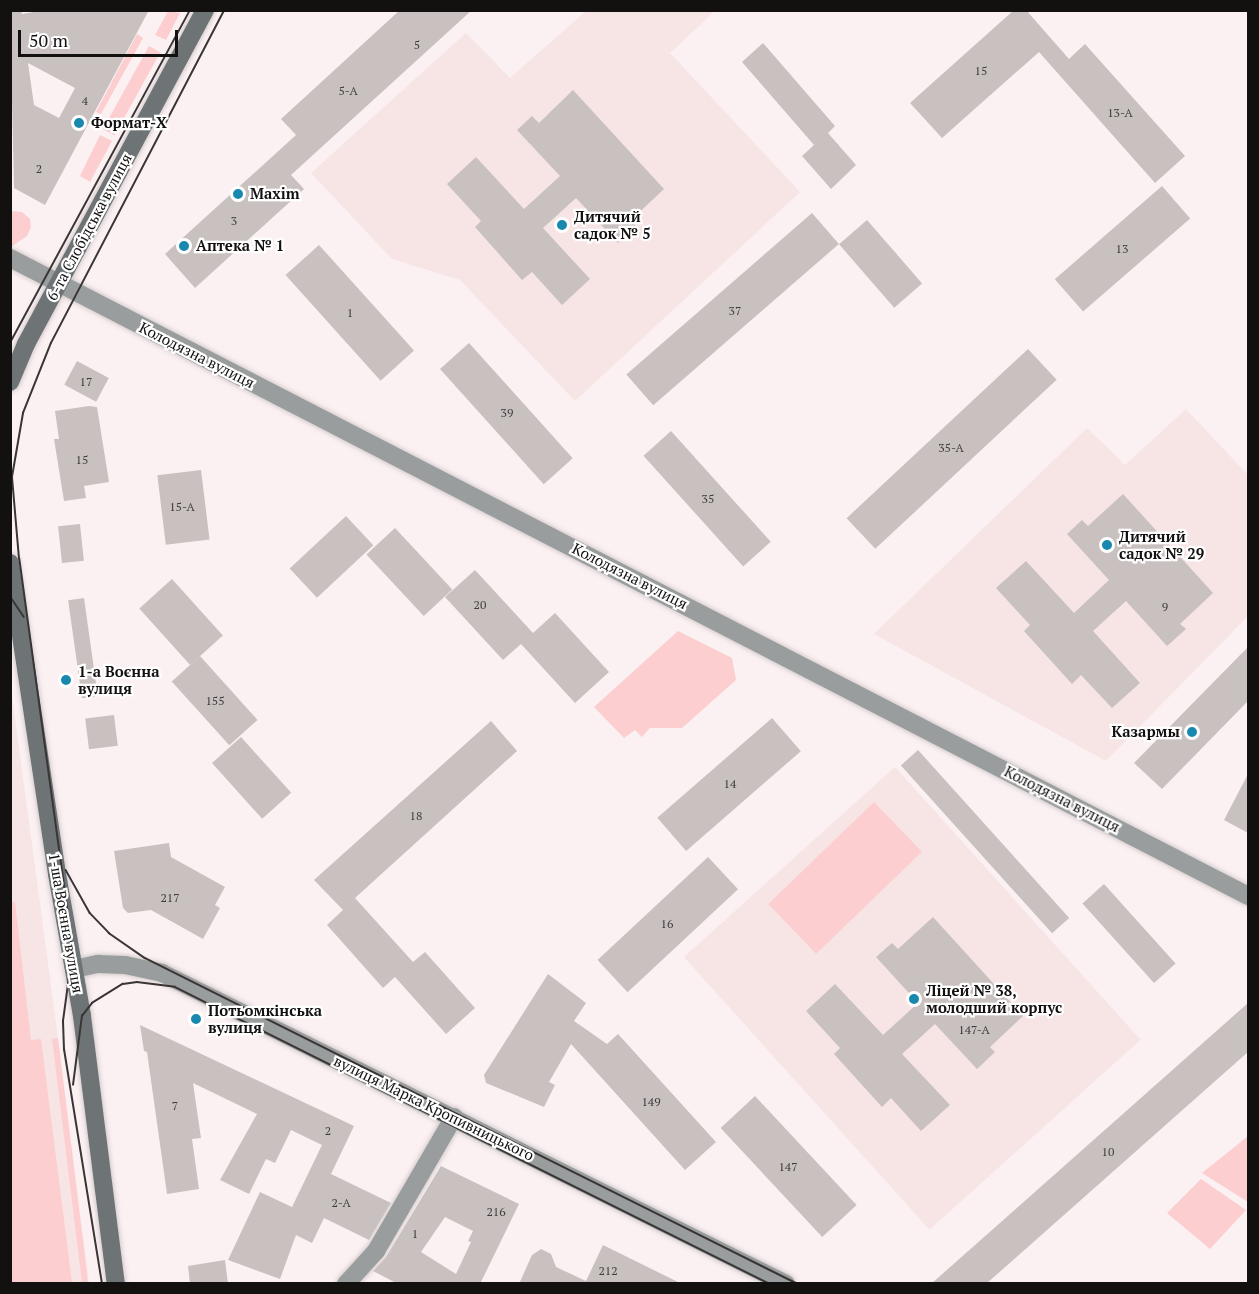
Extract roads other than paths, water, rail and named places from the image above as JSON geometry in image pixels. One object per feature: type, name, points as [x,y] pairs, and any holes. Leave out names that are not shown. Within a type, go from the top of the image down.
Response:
[{"type":"street","name":"6-та Слобідська вулиця","points":[[10,382],[26,344],[204,10]]},
{"type":"street","name":"Колодязна вулиця","points":[[10,258],[1248,896]]},
{"type":"street","name":"1-ша Воєнна вулиця","points":[[10,562],[57,874],[74,969],[116,1284]]},
{"type":"street","name":"вулиця Марка Кропивницького","points":[[74,969],[98,964],[125,965],[162,973],[786,1284]]},
{"type":"street","points":[[346,1284],[376,1251],[454,1117]]},
{"type":"tram line","points":[[10,343],[190,10]]},
{"type":"tram line","points":[[102,1284],[64,1050],[63,1021],[72,955],[19,559],[12,477],[23,413],[51,343],[224,10]]},
{"type":"tram line","points":[[10,596],[24,617]]},
{"type":"tram line","points":[[66,870],[90,913],[109,933],[145,958],[798,1284]]},
{"type":"tram line","points":[[73,1085],[82,1016],[92,1003],[123,984],[137,982],[175,987],[770,1284]]},
{"type":"place","name":"Формат-X","points":[[79,123]]},
{"type":"place","name":"Maxim","points":[[238,194]]},
{"type":"place","name":"Дитячий садок № 5","points":[[562,225]]},
{"type":"place","name":"Аптека № 1","points":[[184,246]]},
{"type":"place","name":"Дитячий садок № 29","points":[[1107,545]]},
{"type":"place","name":"1-а Воєнна вулиця","points":[[66,680]]},
{"type":"place","name":"Казармы","points":[[1192,732]]},
{"type":"place","name":"Ліцей № 38, молодший корпус","points":[[914,999]]},
{"type":"place","name":"Потьомкінська вулиця","points":[[196,1019]]}]
